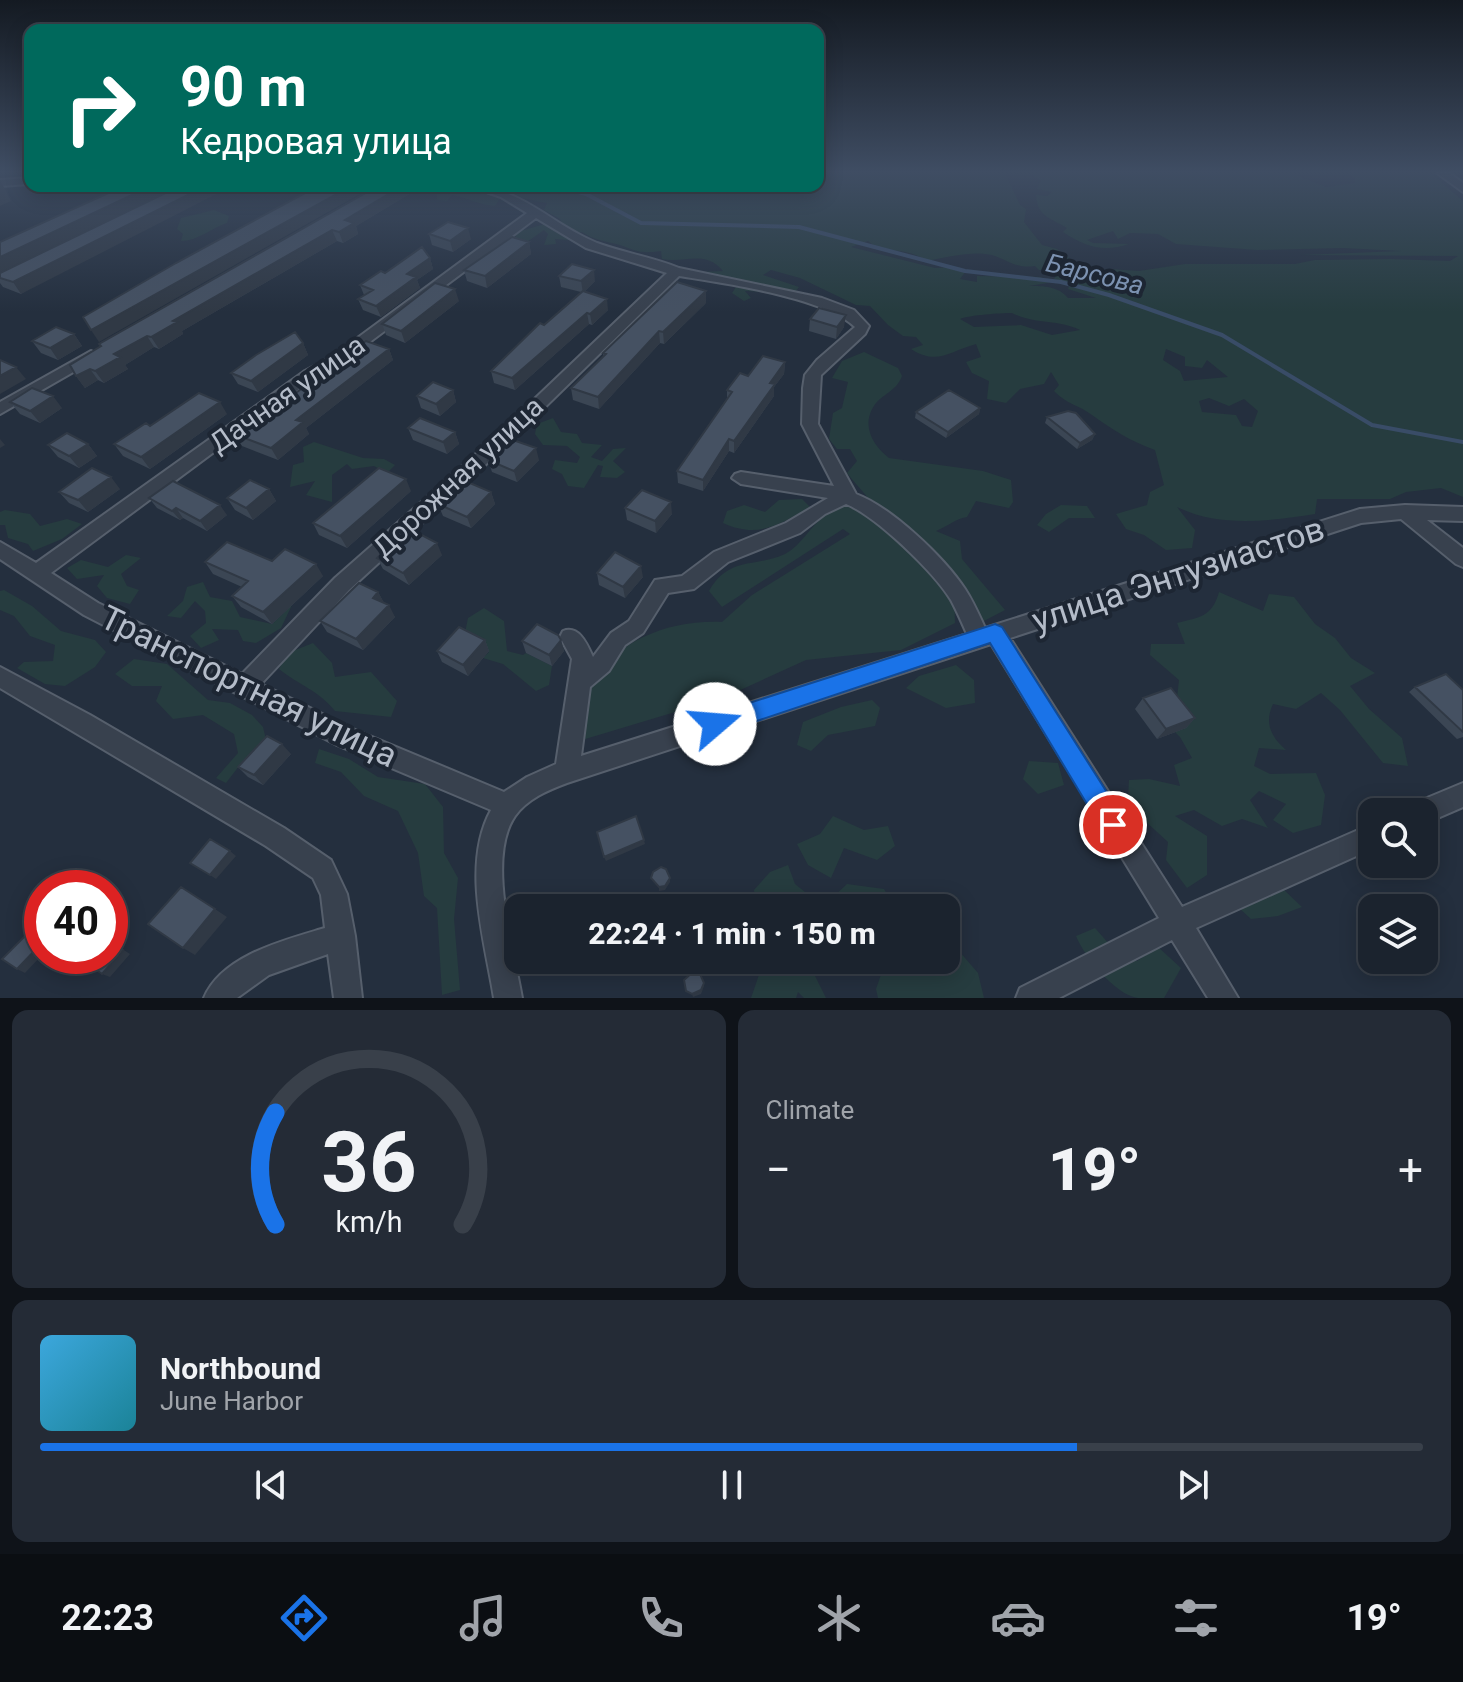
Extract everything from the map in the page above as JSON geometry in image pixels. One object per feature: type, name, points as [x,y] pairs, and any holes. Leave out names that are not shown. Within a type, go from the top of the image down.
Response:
[{"type":"street","name":"Дачная улица","points":[[36,573],[310,374],[338,359],[526,220]]},
{"type":"street","points":[[547,220],[591,245],[653,262],[676,272],[817,301],[849,313],[862,326],[858,334],[822,363],[813,375],[810,424],[848,496]]},
{"type":"street","name":"Дорожная улица","points":[[245,686],[342,584],[491,450],[676,272]]},
{"type":"street","points":[[0,409],[111,345]]},
{"type":"street","points":[[741,478],[848,496],[866,505],[926,557],[987,635],[1224,998]]},
{"type":"street","points":[[580,682],[601,664],[618,639],[636,627],[662,586],[687,583],[721,557],[793,528],[819,509],[848,496]]},
{"type":"street","points":[[1405,512],[1463,559]]},
{"type":"street","name":"улица Энтузиастов","points":[[507,805],[528,789],[567,772],[1360,516],[1405,512],[1463,514]]},
{"type":"street","name":"Транспортная улица","points":[[0,549],[91,609],[345,737],[507,805]]},
{"type":"street","points":[[567,772],[583,658],[570,637]]},
{"type":"street","points":[[0,677],[82,722],[322,869],[334,894],[348,998]]},
{"type":"street","points":[[1438,806],[1463,795]]},
{"type":"street","points":[[507,805],[492,837],[490,872],[508,998]]},
{"type":"street","points":[[1030,998],[1175,924],[1358,842]]},
{"type":"street","points":[[218,998],[245,973],[277,956],[342,936]]},
{"type":"green space","points":[[180,220],[228,220],[227,223],[193,239],[181,241],[183,234],[177,229]]},
{"type":"green space","points":[[560,220],[1024,220],[1042,245],[1057,249],[1084,269],[1102,272],[1110,269],[1139,271],[1185,264],[1295,264],[1315,260],[1391,259],[1450,261],[1458,256],[1300,255],[1401,251],[1343,248],[1257,250],[1176,244],[1158,234],[1130,233],[1118,239],[1113,231],[1087,240],[1093,243],[1129,244],[1102,248],[1079,241],[1063,232],[1067,228],[1051,220],[1463,220],[1463,497],[1441,488],[1406,492],[1390,499],[1317,499],[1315,514],[1245,521],[1210,518],[1177,507],[1195,530],[1192,548],[1166,550],[1144,535],[1126,529],[1116,514],[1147,505],[1150,492],[1164,485],[1155,450],[1122,435],[1063,399],[1054,391],[1059,385],[1051,372],[1044,384],[1020,389],[1006,403],[987,399],[989,381],[972,373],[966,362],[981,357],[976,344],[944,356],[920,354],[911,349],[923,345],[916,337],[903,336],[870,306],[856,305],[800,278],[771,270],[763,275],[799,287],[794,293],[745,291],[751,298],[744,301],[732,293],[736,287],[747,285],[717,274],[699,272],[723,271],[716,264],[702,259],[662,259],[661,251],[639,252],[582,232],[569,235],[569,240],[555,239],[556,244],[544,245],[548,234],[544,230],[527,242],[515,239],[517,232],[545,224],[564,229]],"holes":[[[868,241],[881,251],[905,252],[926,261],[984,254],[1017,265],[1053,270],[1057,274],[1054,279],[1070,284],[1068,289],[1096,298],[1068,298],[1055,289],[1029,286],[1053,282],[1040,277],[977,276],[977,282],[960,279],[966,271],[959,267],[935,268],[851,247]],[[1012,313],[1063,324],[1080,330],[1052,335],[1021,325],[974,327],[960,319]],[[1166,349],[1185,357],[1185,366],[1202,368],[1207,360],[1228,377],[1184,381],[1180,371],[1163,360]],[[1209,398],[1229,406],[1244,399],[1258,411],[1252,427],[1242,426],[1236,415],[1202,412],[1199,401]]]},
{"type":"green space","points":[[864,352],[898,368],[902,376],[894,388],[876,403],[869,419],[870,434],[883,453],[889,458],[983,471],[1011,480],[1013,502],[1009,508],[976,501],[967,517],[936,531],[960,541],[962,559],[1005,610],[982,622],[954,589],[955,623],[901,650],[806,660],[725,697],[582,740],[584,683],[614,655],[663,629],[701,622],[722,622],[752,595],[850,534],[843,529],[722,607],[709,591],[725,572],[785,554],[826,515],[849,504],[885,523],[847,473],[857,461],[850,449],[837,449],[829,439],[833,413],[842,408],[848,382],[832,378],[842,361]]},
{"type":"green space","points":[[553,418],[561,432],[577,434],[582,443],[602,445],[591,457],[602,461],[613,449],[626,448],[613,461],[625,472],[617,478],[600,477],[603,466],[598,465],[584,488],[568,486],[562,474],[552,469],[555,460],[577,463],[580,457],[567,446],[543,445],[535,434],[537,424]]},
{"type":"green space","points":[[314,442],[363,458],[384,459],[395,465],[387,473],[374,466],[352,469],[347,464],[332,475],[332,502],[306,495],[315,481],[290,487],[293,465],[304,462],[303,447]]},
{"type":"green space","points":[[802,499],[810,507],[768,528],[747,530],[723,523],[727,511],[744,505],[765,512],[779,500]]},
{"type":"green space","points":[[1061,505],[1087,506],[1095,518],[1069,518],[1049,532],[1037,525],[1046,514]]},
{"type":"green space","points":[[0,512],[30,514],[40,526],[67,519],[82,524],[62,539],[33,551],[28,544],[8,538],[5,525],[0,525]]},
{"type":"green space","points":[[126,555],[141,558],[121,574],[127,586],[139,590],[130,604],[107,598],[97,586],[104,575],[77,579],[67,568],[81,560],[108,567]]},
{"type":"green space","points":[[203,582],[210,597],[232,601],[240,617],[272,624],[292,605],[281,628],[256,643],[243,641],[238,630],[212,629],[219,640],[201,648],[190,636],[206,623],[205,611],[195,601],[181,618],[167,616],[183,601],[187,587]]},
{"type":"green space","points":[[4,590],[32,606],[61,631],[95,640],[106,652],[95,667],[65,686],[45,684],[17,668],[24,662],[53,661],[55,645],[30,636],[14,616],[0,610],[0,591]]},
{"type":"green space","points":[[1219,592],[1263,611],[1269,594],[1294,597],[1315,624],[1335,638],[1351,658],[1375,673],[1350,686],[1369,709],[1402,738],[1408,766],[1383,763],[1340,710],[1321,693],[1296,709],[1273,704],[1269,717],[1270,729],[1286,750],[1259,748],[1254,766],[1270,774],[1316,773],[1325,795],[1321,825],[1293,833],[1273,820],[1286,804],[1259,791],[1250,800],[1268,828],[1242,819],[1222,826],[1194,810],[1175,816],[1207,836],[1207,875],[1187,888],[1166,860],[1168,842],[1144,820],[1128,798],[1129,780],[1149,779],[1180,786],[1174,765],[1192,758],[1180,737],[1161,718],[1177,698],[1179,680],[1150,655],[1151,644],[1185,644],[1177,623],[1209,611]]},
{"type":"green space","points":[[484,608],[504,621],[507,651],[526,653],[552,666],[549,685],[536,691],[503,664],[483,658],[489,652],[464,638],[468,618]]},
{"type":"green space","points":[[313,643],[332,663],[335,677],[371,672],[397,701],[391,717],[335,711],[322,698],[279,669],[288,653]]},
{"type":"green space","points":[[134,659],[167,664],[208,700],[230,703],[252,715],[263,727],[267,744],[256,760],[243,761],[226,783],[216,778],[238,753],[234,734],[203,715],[173,719],[156,701],[162,686],[132,686],[115,674]]},
{"type":"green space","points":[[956,665],[974,680],[975,703],[946,708],[906,688],[919,676]]},
{"type":"green space","points":[[872,700],[880,708],[875,726],[828,735],[811,751],[797,745],[803,722],[841,707]]},
{"type":"green space","points":[[319,749],[349,759],[378,777],[425,784],[443,807],[444,853],[458,878],[454,919],[460,990],[442,995],[437,908],[424,896],[418,853],[398,811],[364,796],[341,772],[315,763]]},
{"type":"green space","points":[[1029,761],[1058,763],[1064,785],[1038,794],[1023,779]]},
{"type":"green space","points":[[833,816],[864,830],[888,826],[895,846],[877,860],[844,848],[831,878],[808,865],[797,844],[820,834]]},
{"type":"green space","points":[[788,865],[795,884],[808,894],[755,894],[754,890],[770,872]]},
{"type":"green space","points":[[847,884],[884,889],[887,894],[836,894]]},
{"type":"green space","points":[[1282,888],[1302,907],[1278,916],[1251,919],[1239,908]]},
{"type":"green space","points":[[1095,928],[1110,945],[1137,961],[1158,947],[1181,968],[1164,998],[1129,995],[1101,973],[1076,936]]},
{"type":"green space","points":[[960,952],[978,973],[984,998],[878,998],[876,989],[881,974],[960,974]]},
{"type":"green space","points":[[759,974],[815,974],[826,998],[804,998],[798,992],[796,998],[751,998]]},
{"type":"building","points":[[50,220],[80,220],[0,257],[0,242]]},
{"type":"building","points":[[111,220],[139,220],[13,282],[0,278],[0,273]]},
{"type":"building","points":[[256,220],[290,220],[91,330],[83,317]]},
{"type":"building","points":[[319,220],[346,220],[354,223],[339,232],[332,230],[173,321],[177,322],[151,337],[147,336],[114,354],[120,357],[95,371],[90,369],[76,376],[70,365],[101,346],[99,344]]},
{"type":"building","points":[[448,222],[468,228],[450,241],[429,234]]},
{"type":"building","points":[[512,237],[529,242],[485,276],[464,270]]},
{"type":"building","points":[[422,247],[430,258],[407,274],[416,277],[376,306],[358,299],[373,290],[360,285],[381,271],[385,273]]},
{"type":"building","points":[[572,264],[594,270],[581,281],[559,276]]},
{"type":"building","points":[[677,282],[706,291],[663,332],[659,331],[598,397],[571,388],[606,354],[603,353]]},
{"type":"building","points":[[435,283],[455,289],[401,331],[382,324]]},
{"type":"building","points":[[583,291],[607,299],[512,378],[491,371],[540,323],[544,325]]},
{"type":"building","points":[[819,308],[846,315],[837,327],[810,319]]},
{"type":"building","points":[[56,327],[74,334],[50,348],[32,341]]},
{"type":"building","points":[[295,332],[303,343],[251,381],[231,373],[256,355]]},
{"type":"building","points":[[366,341],[389,349],[296,420],[303,422],[271,448],[234,434],[258,417],[268,420],[294,400],[289,398],[331,367],[323,364],[335,355],[345,356]]},
{"type":"building","points":[[763,356],[785,362],[770,383],[775,384],[734,441],[729,439],[703,480],[677,471],[732,392],[727,390],[740,373],[748,376]]},
{"type":"building","points":[[0,360],[16,367],[0,376]]},
{"type":"building","points":[[433,382],[453,390],[436,404],[417,396]]},
{"type":"building","points":[[32,388],[53,396],[30,411],[10,402]]},
{"type":"building","points":[[949,390],[980,408],[948,432],[916,412]]},
{"type":"building","points":[[199,393],[220,402],[141,457],[114,444],[146,423],[150,426]]},
{"type":"building","points":[[1068,411],[1076,413],[1095,434],[1080,443],[1047,417]]},
{"type":"building","points":[[420,418],[455,432],[443,442],[408,428]]},
{"type":"building","points":[[67,433],[88,444],[69,456],[48,445]]},
{"type":"building","points":[[510,439],[536,448],[514,471],[488,460]]},
{"type":"building","points":[[92,468],[111,477],[78,500],[59,492]]},
{"type":"building","points":[[379,468],[406,479],[340,536],[313,523]]},
{"type":"building","points":[[250,480],[269,489],[246,508],[227,498]]},
{"type":"building","points":[[463,480],[491,492],[467,517],[438,504]]},
{"type":"building","points":[[173,481],[220,505],[200,521],[149,498]]},
{"type":"building","points":[[642,490],[671,502],[655,521],[625,508]]},
{"type":"building","points":[[410,529],[437,543],[403,573],[377,558]]},
{"type":"building","points":[[227,542],[272,561],[285,549],[316,564],[263,612],[232,596],[248,581],[205,562]]},
{"type":"building","points":[[615,552],[641,566],[623,587],[597,573]]},
{"type":"building","points":[[359,583],[378,592],[373,598],[389,605],[356,639],[320,621]]},
{"type":"building","points":[[537,624],[558,635],[561,640],[549,655],[522,641]]},
{"type":"building","points":[[459,627],[485,640],[463,665],[437,651]]},
{"type":"building","points":[[1446,674],[1463,690],[1463,732],[1415,687]]},
{"type":"building","points":[[1171,688],[1195,718],[1166,729],[1143,698]]},
{"type":"building","points":[[267,736],[282,744],[254,775],[238,767]]},
{"type":"building","points":[[636,816],[644,840],[604,857],[597,832]]},
{"type":"building","points":[[210,839],[230,851],[210,875],[190,863]]},
{"type":"building","points":[[661,867],[666,869],[670,878],[665,886],[659,887],[651,878],[653,872]]},
{"type":"building","points":[[181,887],[215,909],[183,948],[148,924]]},
{"type":"building","points":[[24,937],[24,962],[17,969],[2,959]]},
{"type":"building","points":[[691,974],[700,974],[704,983],[701,990],[692,994],[686,991],[684,980]]},
{"type":"waterway","name":"Барсова","points":[[635,220],[641,223],[799,227],[965,271],[1061,282],[1109,295],[1222,335],[1372,425],[1463,442]]},
{"type":"route","points":[[715,724],[995,633],[1113,825]]}]
